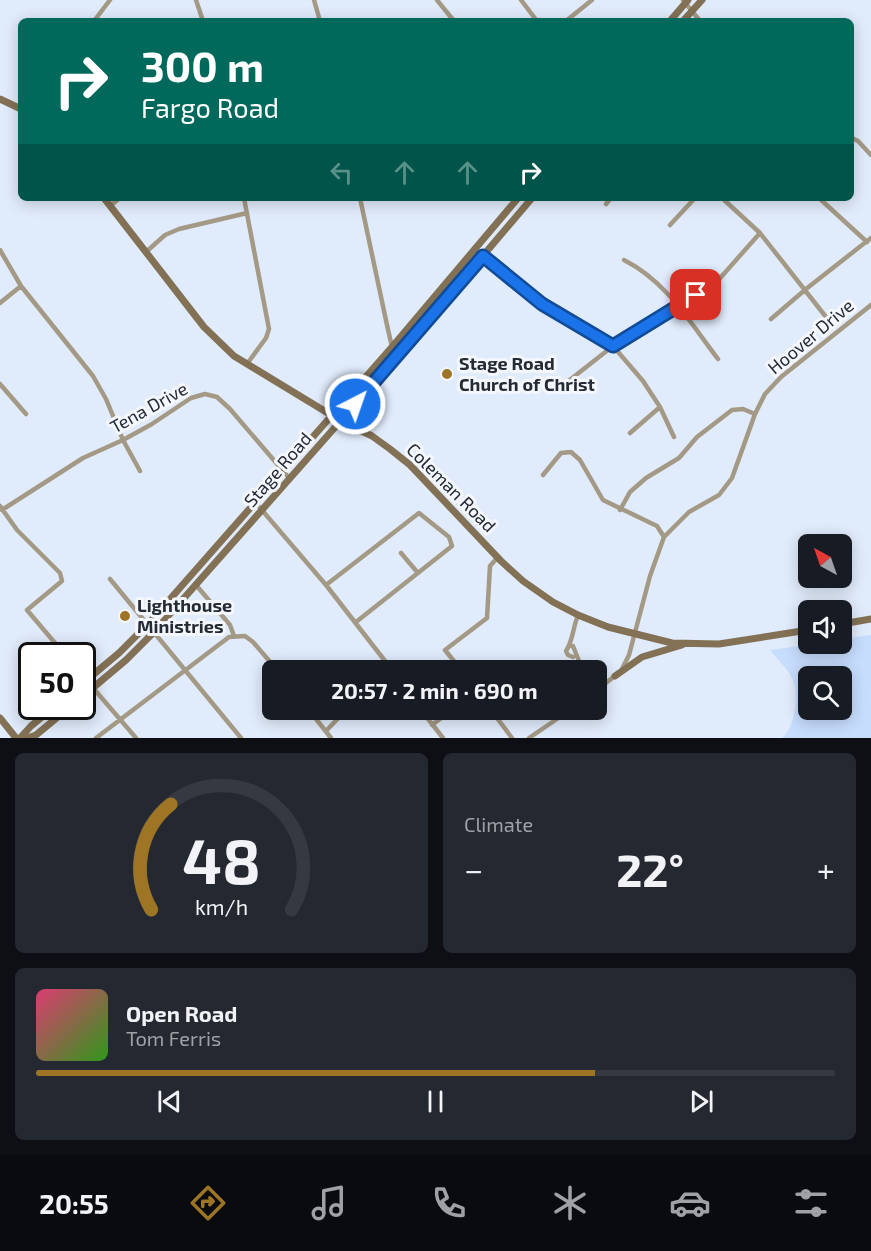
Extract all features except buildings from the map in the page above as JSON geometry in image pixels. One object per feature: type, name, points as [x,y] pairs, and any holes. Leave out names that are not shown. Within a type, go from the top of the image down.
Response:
[{"type":"main road","points":[[686,18],[702,0]]},
{"type":"main road","points":[[672,18],[685,1]]},
{"type":"main road","points":[[0,99],[18,108]]},
{"type":"main road","name":"Coleman Road","points":[[106,201],[204,327],[234,356],[341,421],[365,432],[410,465],[523,581],[553,602],[608,627],[672,643],[690,643]]},
{"type":"main road","name":"Stage Road","points":[[96,671],[119,653],[148,623],[392,346],[515,201]]},
{"type":"main road","name":"Stage Road","points":[[96,686],[154,632],[290,480],[529,201]]},
{"type":"main road","points":[[355,404],[357,417],[365,432]]},
{"type":"main road","points":[[852,622],[871,619]]},
{"type":"main road","points":[[615,676],[642,657],[690,643],[719,644],[798,632]]},
{"type":"main road","points":[[0,718],[18,738],[38,720]]},
{"type":"main road","points":[[27,738],[36,735],[54,720]]},
{"type":"street","points":[[96,18],[110,0]]},
{"type":"street","points":[[196,0],[202,18]]},
{"type":"street","points":[[314,0],[319,18]]},
{"type":"street","points":[[437,0],[452,18]]},
{"type":"street","points":[[521,0],[535,18]]},
{"type":"street","points":[[570,18],[592,0]]},
{"type":"street","points":[[685,1],[698,18]]},
{"type":"street","points":[[854,139],[871,155]]},
{"type":"street","points":[[110,206],[116,201]]},
{"type":"street","points":[[245,201],[269,319],[266,338],[247,364]]},
{"type":"street","points":[[361,201],[392,346],[398,356]]},
{"type":"street","points":[[670,225],[692,201]]},
{"type":"street","points":[[725,201],[760,233],[826,317]]},
{"type":"street","points":[[771,319],[869,240],[823,201]]},
{"type":"street","points":[[146,252],[165,235],[179,229],[247,213]]},
{"type":"street","points":[[557,390],[613,346],[714,285],[760,233]]},
{"type":"street","points":[[474,249],[542,304],[613,346],[643,381],[660,407],[675,437]]},
{"type":"street","points":[[0,250],[21,286],[93,376],[140,471]]},
{"type":"street","points":[[624,260],[644,270],[661,285],[717,359]]},
{"type":"street","points":[[0,303],[21,286]]},
{"type":"street","name":"Hoover Drive","points":[[615,676],[624,667],[650,576],[664,537],[689,512],[719,495],[732,478],[755,414],[765,394],[781,377],[871,305]]},
{"type":"street","points":[[0,384],[26,414]]},
{"type":"street","name":"Tena Drive","points":[[1,508],[83,458],[123,440],[167,415],[191,398],[205,394],[217,397],[230,409],[290,480]]},
{"type":"street","points":[[630,433],[660,407]]},
{"type":"street","points":[[620,510],[630,492],[646,478],[679,458],[697,437],[732,410],[743,409],[755,414]]},
{"type":"street","points":[[543,475],[561,453],[571,452],[580,460],[603,500],[657,526],[664,537]]},
{"type":"street","points":[[255,502],[326,585],[384,660]]},
{"type":"street","points":[[1,508],[17,530],[60,573],[62,581],[27,610],[54,642]]},
{"type":"street","points":[[326,585],[419,513],[450,537],[452,546],[356,622]]},
{"type":"street","points":[[402,553],[418,573]]},
{"type":"street","points":[[453,660],[445,650],[487,618],[490,566],[498,557]]},
{"type":"street","points":[[110,579],[241,738]]},
{"type":"street","points":[[196,585],[230,625],[234,636]]},
{"type":"street","points":[[574,660],[566,651],[570,646],[573,625],[578,615]]},
{"type":"street","points":[[96,738],[229,637],[245,636],[254,642],[269,660]]},
{"type":"street","points":[[570,646],[573,646],[579,660]]},
{"type":"street","points":[[607,682],[615,676]]},
{"type":"street","points":[[96,691],[136,738]]},
{"type":"street","points":[[318,720],[331,738]]},
{"type":"street","points":[[326,731],[336,720]]},
{"type":"street","points":[[429,720],[443,738]]},
{"type":"street","points":[[432,724],[438,720]]},
{"type":"street","points":[[498,720],[512,738]]},
{"type":"street","points":[[529,738],[555,720]]},
{"type":"shaded area","points":[[871,635],[871,738],[782,738],[793,720],[796,703],[795,686],[789,672],[770,650],[798,646],[798,654],[852,654],[852,638]]},
{"type":"place","name":"Stage Road Church of Christ","points":[[447,374]]},
{"type":"place","name":"Lighthouse Ministries","points":[[125,616]]},
{"type":"route","points":[[355,404],[483,256],[542,304],[613,346],[696,295]]}]
